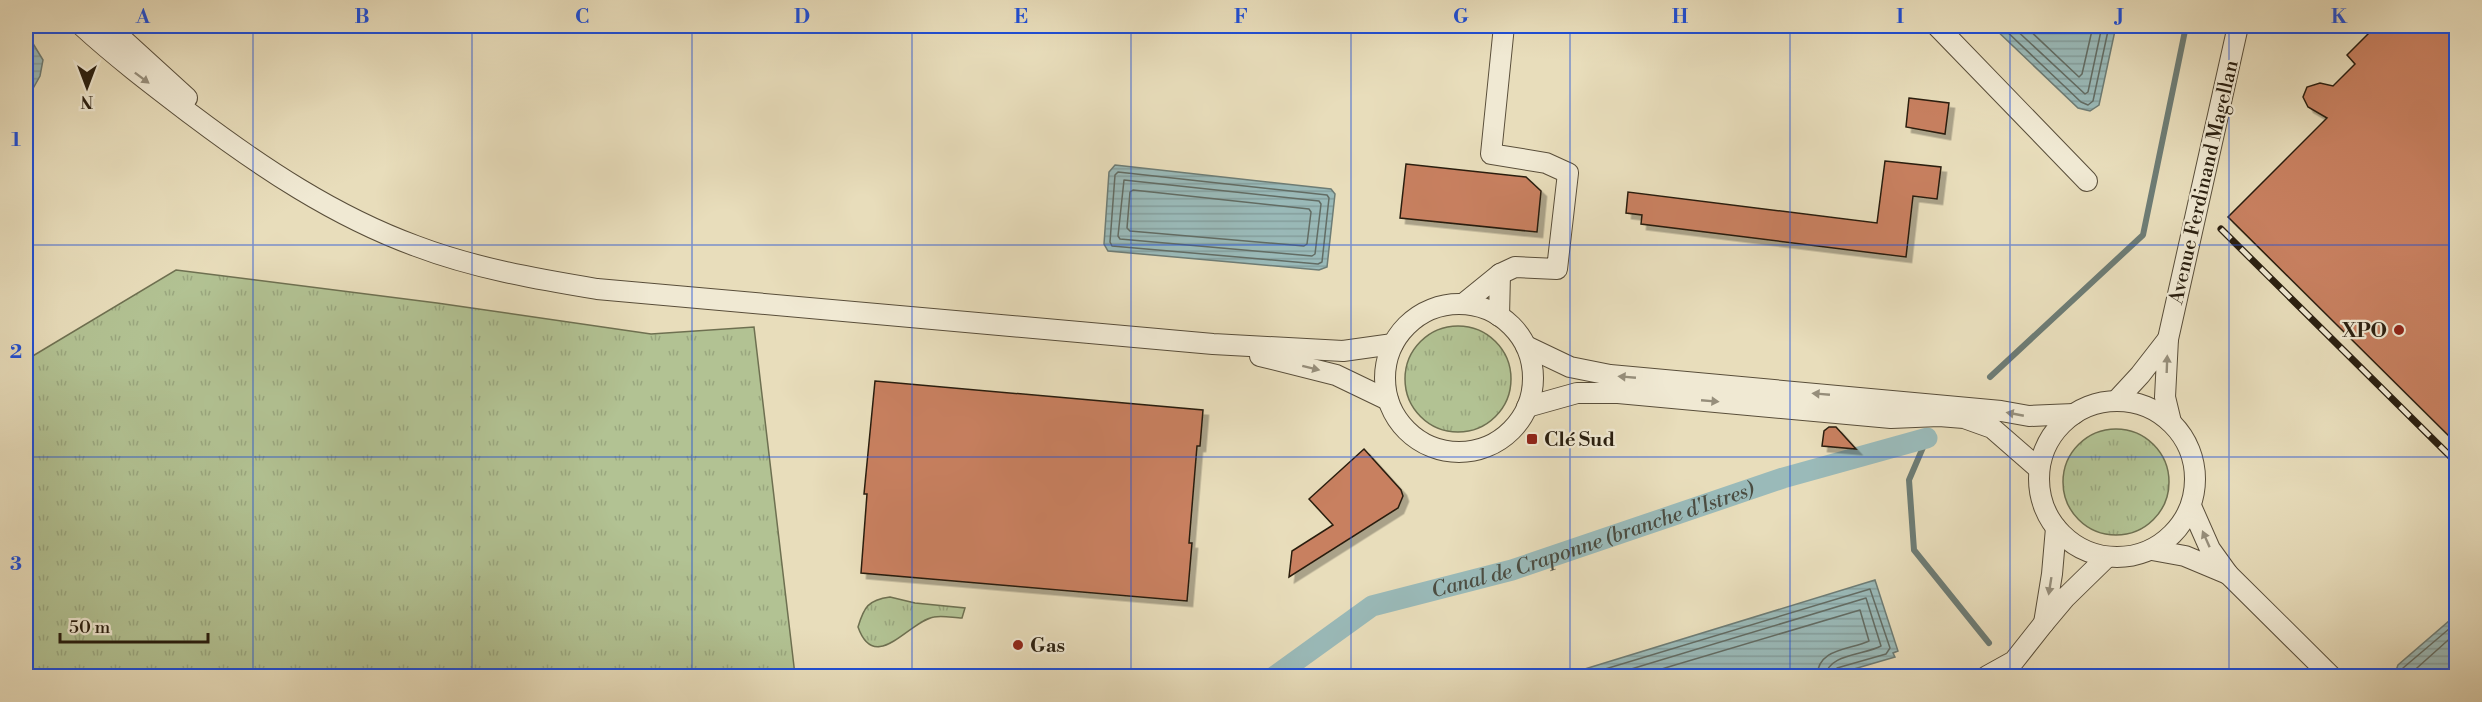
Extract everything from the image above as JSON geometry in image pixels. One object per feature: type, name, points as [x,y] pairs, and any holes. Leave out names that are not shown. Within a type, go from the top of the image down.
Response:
[{"type":"street","points":[[82,26],[118,59],[242,153],[297,189],[354,219],[414,246],[532,279],[597,289],[1213,344],[1343,351],[1393,344]]},
{"type":"street","points":[[108,26],[174,86],[242,153]]},
{"type":"street","points":[[1463,304],[1500,274],[1515,267],[1557,269],[1568,173],[1546,163],[1491,154],[1504,26]]},
{"type":"street","points":[[1936,26],[2087,181]]},
{"type":"street","name":"Avenue Ferdinand Magellan","points":[[2171,422],[2165,397],[2168,339],[2238,26]]},
{"type":"street","points":[[1499,316],[1500,274]]},
{"type":"street","points":[[1463,304],[1482,307],[1499,316],[1515,329],[1526,346],[1532,366],[1533,387],[1527,406],[1514,426],[1496,442],[1463,452],[1428,445],[1410,434],[1397,418],[1388,400],[1385,381],[1386,362],[1393,344],[1405,327],[1422,314],[1442,306],[1463,304]]},
{"type":"street","name":"Avenue Ferdinand Magellan","points":[[2116,401],[2168,339]]},
{"type":"street","points":[[1213,344],[1336,375],[1388,400]]},
{"type":"street","points":[[1526,346],[1570,368],[1610,375],[2001,411],[2029,416],[2074,414]]},
{"type":"street","points":[[1527,406],[1577,393],[1618,393],[1891,418],[1940,416],[1964,418],[1992,428],[2039,469]]},
{"type":"street","points":[[2116,401],[2145,407],[2171,422],[2185,440],[2194,461],[2196,484],[2191,506],[2182,524],[2168,539],[2151,550],[2130,557],[2107,557],[2088,552],[2070,542],[2056,528],[2045,510],[2039,490],[2039,469],[2045,448],[2057,429],[2074,414],[2094,405],[2116,401]]},
{"type":"street","points":[[2191,506],[2210,549],[2228,574],[2331,676]]},
{"type":"street","points":[[2044,623],[2056,528]]},
{"type":"street","points":[[2151,550],[2185,556],[2228,574]]},
{"type":"street","points":[[1987,676],[2014,661],[2065,598],[2107,557]]},
{"type":"green space","points":[[176,270],[437,303],[651,334],[754,327],[795,675],[26,676],[26,360]]},
{"type":"green space","points":[[1458,326],[1478,330],[1495,342],[1507,359],[1511,379],[1507,399],[1495,416],[1478,428],[1458,432],[1438,428],[1421,416],[1409,399],[1405,379],[1409,359],[1421,342],[1438,330]]},
{"type":"green space","points":[[2116,429],[2136,433],[2153,445],[2165,462],[2169,482],[2165,502],[2153,519],[2136,531],[2116,535],[2096,531],[2079,519],[2067,502],[2063,482],[2067,462],[2079,445],[2096,433]]},
{"type":"green space","points":[[890,597],[915,603],[965,608],[962,618],[934,617],[893,642],[883,646],[874,646],[865,641],[858,627],[860,620],[868,606],[877,600]]},
{"type":"water","points":[[1992,26],[2116,26],[2099,105],[2090,111],[2078,108]]},
{"type":"water","points":[[26,32],[43,60],[40,76],[26,101]]},
{"type":"water","points":[[1115,165],[1331,189],[1335,194],[1327,267],[1319,270],[1108,251],[1104,244],[1109,172]]},
{"type":"water","points":[[1875,580],[1898,651],[1893,653],[1895,657],[1830,676],[1562,676]]},
{"type":"water","points":[[2456,615],[2456,676],[2394,676],[2398,665]]},
{"type":"building","name":"XPO","points":[[2376,26],[2457,26],[2457,444],[2228,217],[2327,118],[2308,107],[2303,97],[2307,87],[2320,83],[2333,86],[2355,64],[2347,55]]},
{"type":"building","points":[[1909,98],[1949,103],[1945,134],[1906,127]]},
{"type":"building","points":[[1885,161],[1941,167],[1937,199],[1913,196],[1906,257],[1641,224],[1642,215],[1626,213],[1628,192],[1877,223]]},
{"type":"building","points":[[1406,164],[1526,177],[1541,191],[1537,232],[1400,218]]},
{"type":"building","points":[[875,381],[1203,410],[1200,446],[1197,446],[1187,601],[861,573],[867,494],[864,494]]},
{"type":"building","points":[[1829,427],[1836,427],[1856,449],[1822,446],[1824,431]]},
{"type":"building","points":[[1364,449],[1401,490],[1403,496],[1398,508],[1289,577],[1292,551],[1333,525],[1309,499]]},
{"type":"waterway","name":"Canal de Craponne (branche d'Istres)","points":[[1990,377],[2143,235],[2186,26]]},
{"type":"waterway","points":[[1927,438],[1909,480],[1914,550],[1989,643]]},
{"type":"waterway","name":"Canal de Craponne (branche d'Istres)","points":[[1275,676],[1372,606],[1512,570],[1783,478],[1927,438]]},
{"type":"railway","points":[[2221,229],[2456,462]]},
{"type":"place","name":"XPO","points":[[2399,330]]},
{"type":"place","name":"Clé Sud","points":[[1532,439]]},
{"type":"place","name":"Gas","points":[[1018,645]]}]
